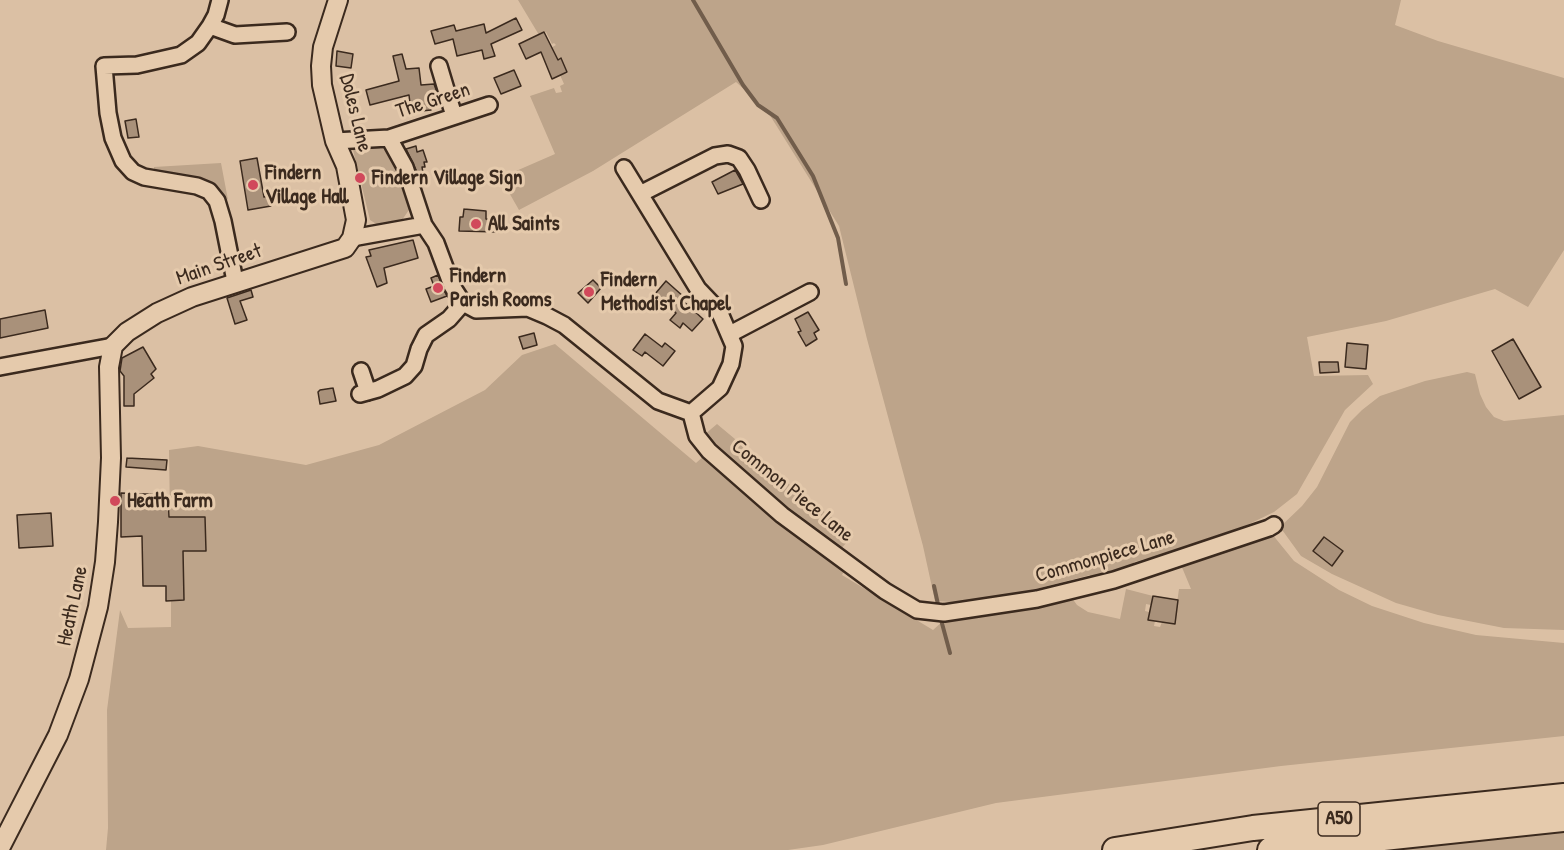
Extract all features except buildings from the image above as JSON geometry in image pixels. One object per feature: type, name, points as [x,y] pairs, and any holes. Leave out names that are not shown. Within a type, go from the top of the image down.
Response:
[{"type":"highway","name":"A50","points":[[1115,850],[1253,828],[1564,796]]},
{"type":"highway","name":"A50","points":[[1270,850],[1564,819]]},
{"type":"street","points":[[220,0],[210,26],[198,43],[181,56],[137,65],[104,66],[108,113],[113,138],[123,161],[133,172],[144,177],[197,186],[209,191],[217,201],[223,221],[235,281]]},
{"type":"street","name":"Doles Lane","points":[[338,0],[322,47],[322,85],[335,141],[346,166],[356,220],[352,238]]},
{"type":"street","points":[[210,26],[235,35],[287,32]]},
{"type":"street","points":[[439,66],[454,116]]},
{"type":"street","name":"The Green","points":[[335,141],[389,138],[489,105]]},
{"type":"street","name":"The Green","points":[[389,138],[405,167],[424,225],[436,243],[452,286],[463,303]]},
{"type":"street","points":[[640,194],[715,156],[728,154],[739,158],[761,200]]},
{"type":"street","points":[[361,371],[364,393],[405,376],[414,366],[426,335],[449,319],[463,303],[476,310],[528,308],[564,326],[658,402],[691,413],[720,388],[731,364],[734,346],[719,311],[698,289],[624,168]]},
{"type":"street","points":[[352,238],[424,225]]},
{"type":"street","name":"Main Street","points":[[112,350],[127,332],[157,313],[235,281],[345,248],[352,238]]},
{"type":"street","points":[[730,334],[810,292]]},
{"type":"street","points":[[0,367],[112,350]]},
{"type":"street","name":"Heath Lane","points":[[0,848],[58,735],[79,679],[98,607],[108,522],[111,458],[109,368],[112,350]]},
{"type":"street","name":"Common Piece Lane","points":[[691,413],[697,436],[709,451],[782,515],[885,591],[917,610],[939,613]]},
{"type":"street","name":"Commonpiece Lane","points":[[939,613],[1037,599],[1114,580],[1274,525]]},
{"type":"shaded area","points":[[518,0],[1401,0],[1395,25],[1438,41],[1564,78],[1564,250],[1528,307],[1495,289],[1386,321],[1307,337],[1314,376],[1368,375],[1373,384],[1345,410],[1297,494],[1274,512],[1216,540],[1134,562],[1135,573],[1088,586],[1090,575],[1001,598],[966,603],[935,601],[923,546],[839,226],[766,109],[736,82],[593,171],[519,210],[507,189],[518,178],[516,171],[555,154],[530,96],[554,88],[556,93],[562,92],[560,86],[564,84],[560,75],[568,73],[562,58],[555,61],[542,53],[556,45],[552,44],[546,32],[539,35]]},
{"type":"shaded area","points":[[370,146],[392,154],[411,207],[402,220],[381,227],[370,220],[353,150]]},
{"type":"shaded area","points":[[221,163],[228,200],[215,185],[205,179],[175,173],[154,172],[154,167]]},
{"type":"shaded area","points":[[555,344],[696,463],[714,447],[704,435],[717,424],[802,495],[854,534],[833,558],[847,566],[842,575],[933,630],[943,621],[1072,598],[1077,605],[1088,612],[1120,619],[1126,589],[1153,596],[1151,605],[1146,604],[1145,611],[1149,612],[1148,620],[1155,621],[1154,626],[1160,627],[1162,622],[1174,624],[1179,589],[1191,589],[1181,565],[1272,534],[1294,561],[1339,590],[1372,606],[1424,623],[1476,635],[1564,643],[1564,736],[1281,766],[996,803],[823,845],[788,850],[106,850],[108,828],[107,710],[120,610],[128,628],[171,627],[171,601],[184,600],[183,551],[206,551],[204,517],[170,517],[169,450],[198,446],[306,465],[379,445],[485,390],[522,355]]},
{"type":"shaded area","points":[[1467,372],[1475,374],[1480,394],[1494,417],[1504,421],[1564,415],[1564,630],[1504,628],[1438,615],[1396,603],[1332,574],[1301,556],[1280,527],[1302,506],[1317,487],[1350,422],[1362,410],[1380,396],[1425,381]]},
{"type":"shaded area","points":[[1564,832],[1564,850],[1372,850]]},
{"type":"waterway","points":[[693,0],[743,85],[758,105],[777,118],[813,176],[838,238],[846,284]]},
{"type":"waterway","points":[[934,586],[939,609]]},
{"type":"waterway","points":[[940,616],[950,653]]},
{"type":"place","name":"Findern Village Sign","points":[[360,178]]},
{"type":"place","name":"Findern Village Hall","points":[[253,185]]},
{"type":"place","name":"All Saints","points":[[476,224]]},
{"type":"place","name":"Findern Parish Rooms","points":[[438,288]]},
{"type":"place","name":"Findern Methodist Chapel","points":[[589,292]]},
{"type":"place","name":"Heath Farm","points":[[115,501]]}]
